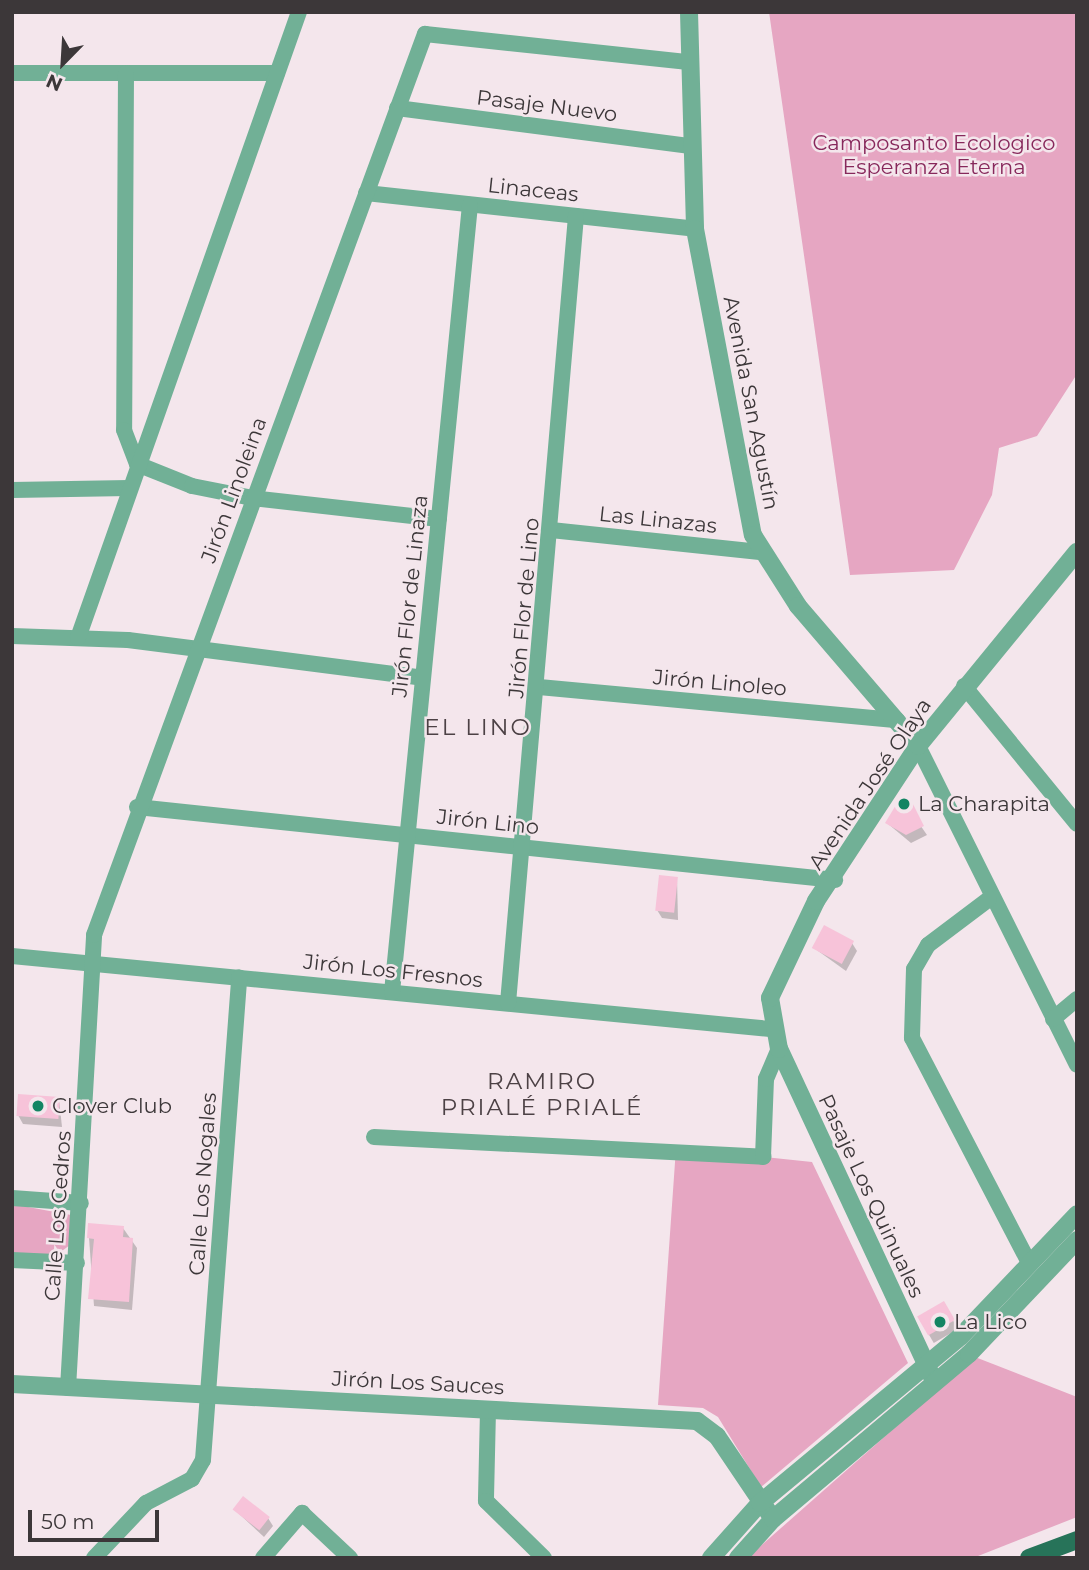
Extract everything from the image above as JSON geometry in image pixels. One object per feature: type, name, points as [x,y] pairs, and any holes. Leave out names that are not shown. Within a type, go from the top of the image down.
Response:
[{"type":"main road","points":[[1029,1558],[1077,1539]]},
{"type":"street","points":[[78,638],[137,464],[299,12]]},
{"type":"street","name":"Avenida San Agustín","points":[[689,12],[695,229],[760,552],[918,746]]},
{"type":"street","name":"Jirón Linoleina","points":[[94,963],[94,935],[137,807],[200,652],[252,498],[425,34],[689,62]]},
{"type":"street","points":[[12,73],[278,73]]},
{"type":"street","points":[[126,73],[124,430],[137,464],[192,486],[252,498],[439,519]]},
{"type":"street","name":"Pasaje Nuevo","points":[[397,108],[691,146]]},
{"type":"street","name":"Linaceas","points":[[366,193],[695,229]]},
{"type":"street","name":"Jirón Flor de Linaza","points":[[392,992],[470,205]]},
{"type":"street","name":"Jirón Flor de Lino","points":[[508,1003],[539,687],[576,216]]},
{"type":"street","points":[[12,490],[129,488]]},
{"type":"street","name":"Las Linazas","points":[[551,530],[760,552]]},
{"type":"street","name":"Avenida José Olaya","points":[[770,1029],[770,998],[780,969],[918,746],[964,686],[1077,552]]},
{"type":"street","points":[[12,636],[78,638],[423,678]]},
{"type":"street","points":[[964,686],[1077,824]]},
{"type":"street","name":"Jirón Linoleo","points":[[539,687],[897,720]]},
{"type":"street","points":[[918,746],[989,900],[1077,1065]]},
{"type":"street","name":"Jirón Lino","points":[[137,807],[835,880]]},
{"type":"street","points":[[989,900],[928,945],[914,970],[912,1038],[1029,1262]]},
{"type":"street","name":"Jirón Los Fresnos","points":[[12,956],[770,1029]]},
{"type":"street","name":"Calle Los Cedros","points":[[68,1388],[94,963]]},
{"type":"street","name":"Calle Los Nogales","points":[[94,1558],[146,1503],[198,1472],[209,1394],[239,977]]},
{"type":"street","points":[[1053,1019],[1077,999]]},
{"type":"street","name":"Pasaje Los Quinuales","points":[[770,1029],[929,1374]]},
{"type":"street","points":[[374,1137],[763,1157],[766,1079],[779,1049]]},
{"type":"street","points":[[12,1198],[81,1203]]},
{"type":"street","points":[[738,1558],[773,1519],[929,1374],[1029,1262],[1077,1214]]},
{"type":"street","points":[[711,1558],[760,1503],[929,1374],[969,1354],[1077,1240]]},
{"type":"street","points":[[12,1260],[77,1263]]},
{"type":"street","name":"Jirón Los Sauces","points":[[12,1384],[697,1421],[717,1436],[773,1519]]},
{"type":"street","points":[[488,1410],[486,1501],[544,1558]]},
{"type":"street","points":[[263,1558],[302,1513],[350,1558]]},
{"type":"green space","name":"Camposanto Ecologico Esperanza Eterna","points":[[769,12],[1077,12],[1077,374],[1037,436],[999,448],[992,495],[954,570],[850,575]]},
{"type":"green space","points":[[676,1148],[812,1162],[908,1363],[761,1487],[718,1417],[703,1408],[658,1405]]},
{"type":"green space","points":[[12,1204],[71,1215],[70,1245],[55,1256],[12,1254]]},
{"type":"green space","points":[[975,1357],[1077,1397],[1077,1517],[973,1558],[747,1558]]},
{"type":"building","points":[[899,800],[912,802],[924,826],[906,835],[885,823]]},
{"type":"building","points":[[659,875],[678,877],[674,913],[655,911]]},
{"type":"building","points":[[824,925],[854,941],[842,964],[812,948]]},
{"type":"building","name":"Clover Club","points":[[18,1094],[60,1097],[58,1119],[16,1116]]},
{"type":"building","points":[[88,1223],[124,1226],[123,1237],[133,1238],[129,1302],[88,1299],[94,1239],[87,1238]]},
{"type":"building","points":[[944,1301],[955,1320],[928,1336],[917,1316]]},
{"type":"building","points":[[243,1496],[270,1517],[259,1530],[233,1509]]},
{"type":"place","name":"La Charapita","points":[[904,804]]},
{"type":"place","name":"Clover Club","points":[[38,1106]]},
{"type":"place","name":"La Lico","points":[[940,1322]]},
{"type":"district","name":"EL LINO","points":[[478,727]]},
{"type":"district","name":"RAMIRO PRIALÉ PRIALÉ","points":[[542,1094]]}]
